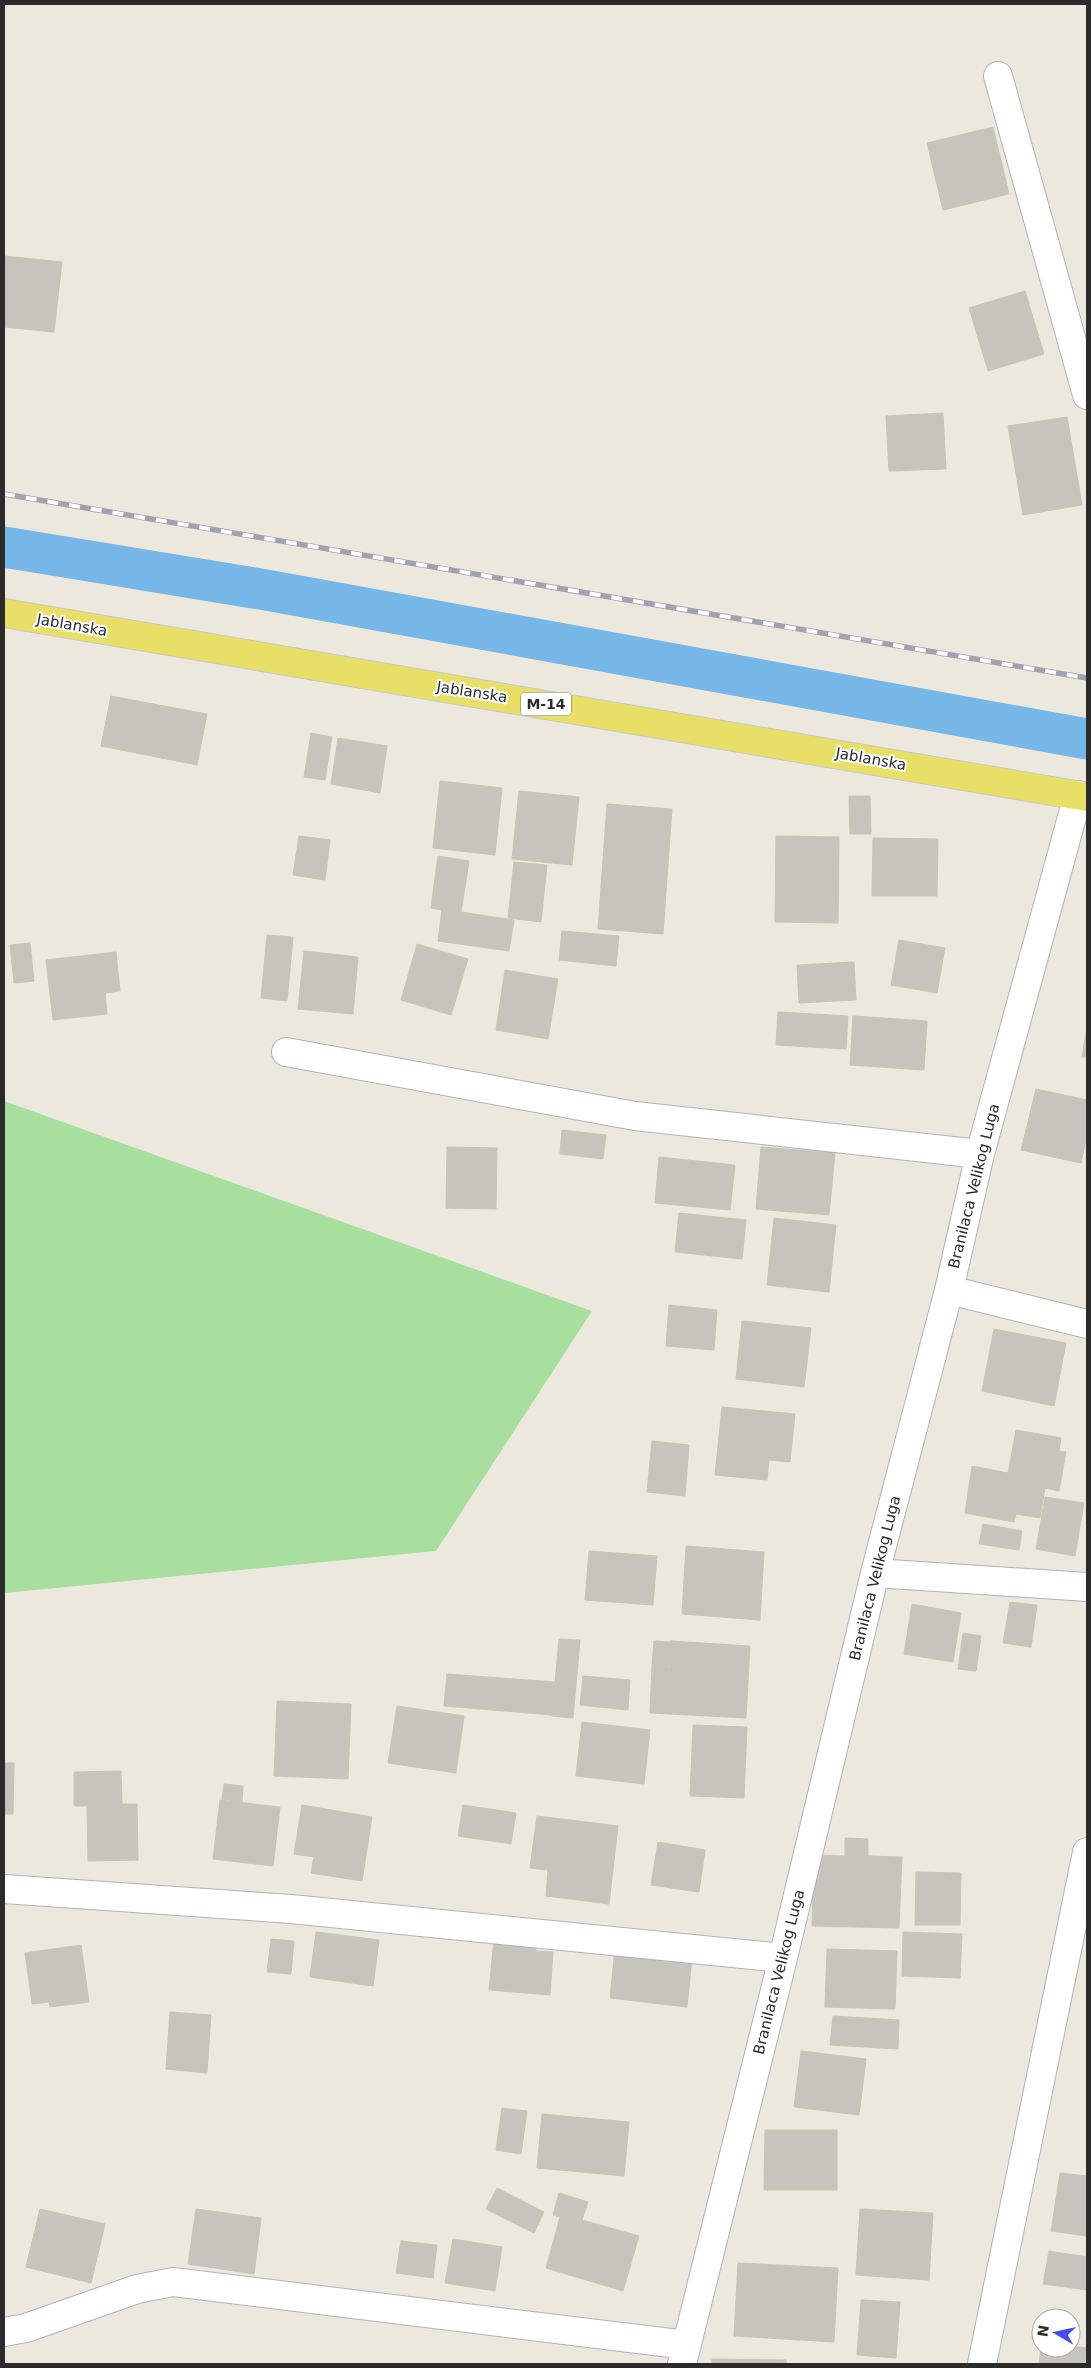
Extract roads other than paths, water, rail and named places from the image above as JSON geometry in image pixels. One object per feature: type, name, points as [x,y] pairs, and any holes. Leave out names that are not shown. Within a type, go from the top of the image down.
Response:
[{"type":"main road","name":"Jablanska","points":[[4,613],[1083,796]]},
{"type":"street","points":[[998,76],[1087,394]]},
{"type":"street","name":"Branilaca Velikog Luga","points":[[685,2354],[783,1958],[875,1573],[949,1290],[980,1154],[1083,796]]},
{"type":"street","points":[[286,1052],[634,1116],[980,1154]]},
{"type":"street","points":[[949,1290],[1087,1324]]},
{"type":"street","points":[[875,1573],[1087,1587]]},
{"type":"street","points":[[982,2364],[1087,1852]]},
{"type":"street","points":[[4,1889],[291,1909],[783,1958]]},
{"type":"street","points":[[4,2332],[26,2328],[137,2289],[173,2282],[685,2354]]},
{"type":"waterway","points":[[4,547],[266,590],[1087,739]]},
{"type":"railway","points":[[4,494],[1087,678]]}]
